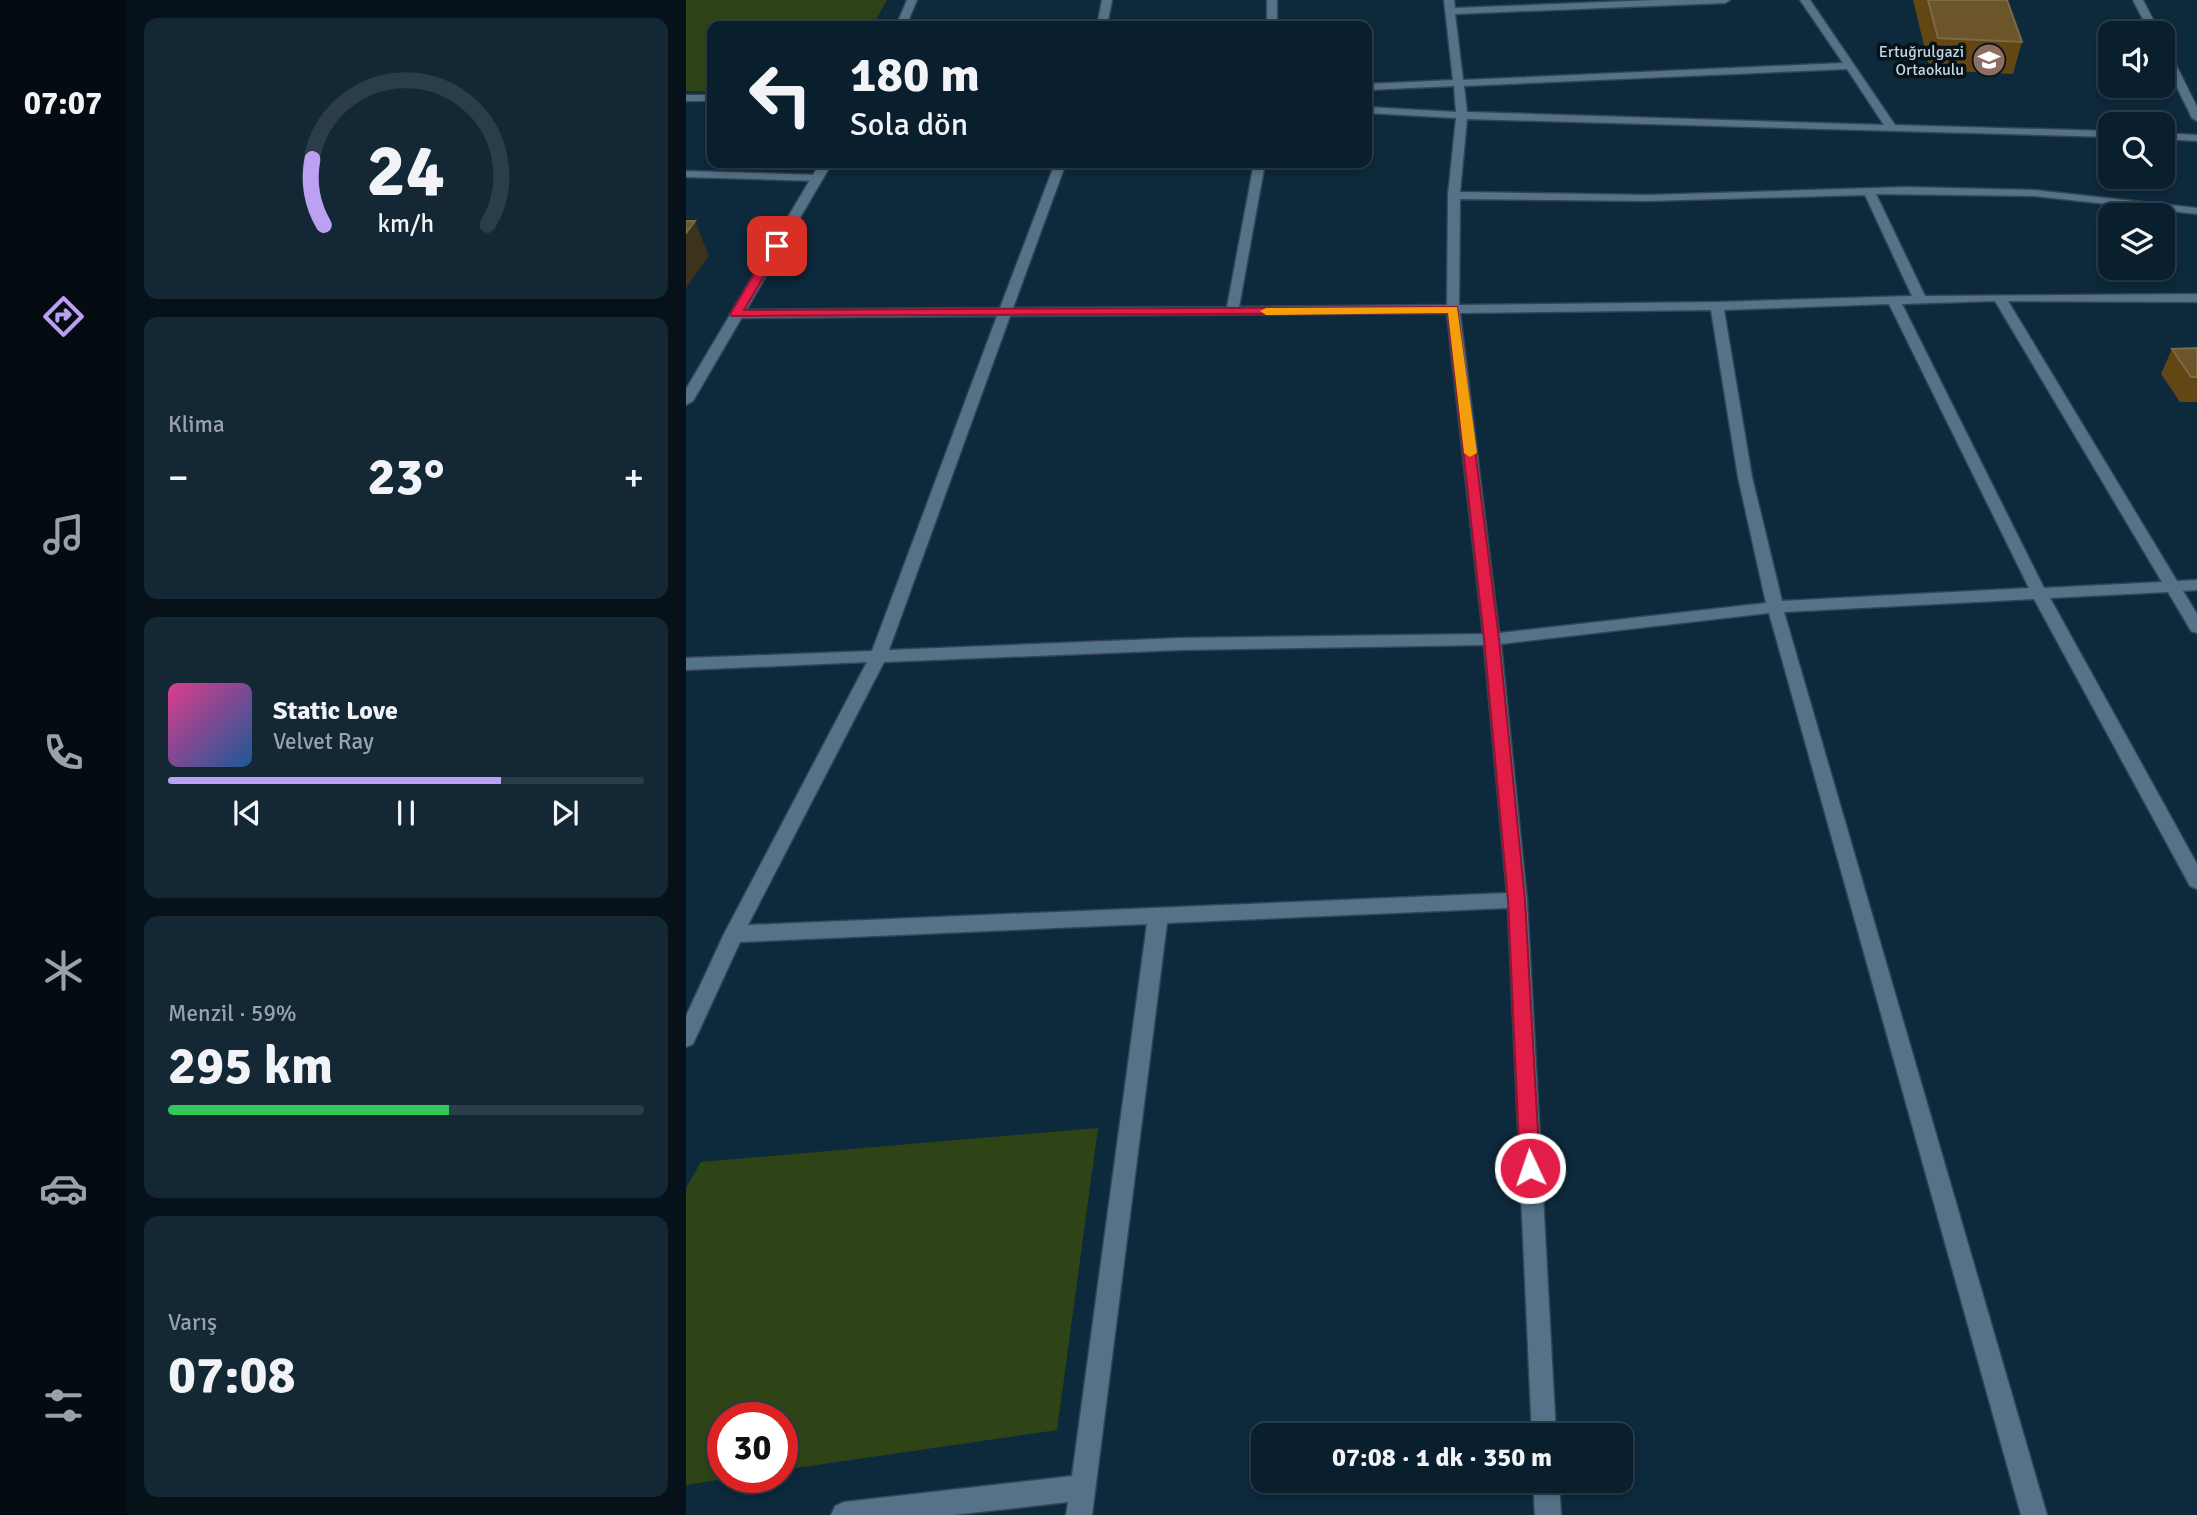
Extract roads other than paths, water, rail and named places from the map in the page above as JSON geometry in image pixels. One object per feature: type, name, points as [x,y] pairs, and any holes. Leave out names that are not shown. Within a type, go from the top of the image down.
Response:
[{"type":"street","points":[[903,21],[912,0]]},
{"type":"street","points":[[1103,21],[1107,0]]},
{"type":"street","points":[[1272,0],[1272,21]]},
{"type":"street","points":[[1543,1423],[1517,900],[1492,639],[1453,309],[1454,195],[1462,116],[1451,6],[1726,0]]},
{"type":"street","points":[[1805,0],[1890,126]]},
{"type":"street","points":[[2138,0],[2149,21]]},
{"type":"street","points":[[1372,88],[1850,66]]},
{"type":"street","points":[[2175,74],[2197,118]]},
{"type":"street","points":[[686,98],[707,99]]},
{"type":"street","points":[[1372,110],[1635,124],[1890,126],[2098,134]]},
{"type":"street","points":[[2175,137],[2197,138]]},
{"type":"street","points":[[686,401],[823,168]]},
{"type":"street","points":[[686,1038],[734,934],[878,657],[1003,311],[1058,168]]},
{"type":"street","points":[[1232,312],[1258,168]]},
{"type":"street","points":[[686,173],[818,178]]},
{"type":"street","points":[[1454,195],[1648,198],[1869,192],[2034,193],[2197,211]]},
{"type":"street","points":[[1869,192],[1920,299]]},
{"type":"street","points":[[736,314],[1232,312],[1717,306],[1999,297],[2197,298]]},
{"type":"street","points":[[1999,297],[2197,627]]},
{"type":"street","points":[[1893,299],[2039,591],[2197,881]]},
{"type":"street","points":[[1717,306],[1745,477],[1775,607],[2034,1515]]},
{"type":"street","points":[[686,664],[1181,644],[1492,639],[1775,607],[2197,584]]},
{"type":"street","points":[[734,934],[1517,900]]},
{"type":"street","points":[[1079,1515],[1158,916]]},
{"type":"street","points":[[844,1515],[1084,1487]]},
{"type":"street","points":[[1547,1493],[1548,1515]]},
{"type":"place","name":"Ertuğrulgazi Ortaokulu","points":[[1989,60]]}]
